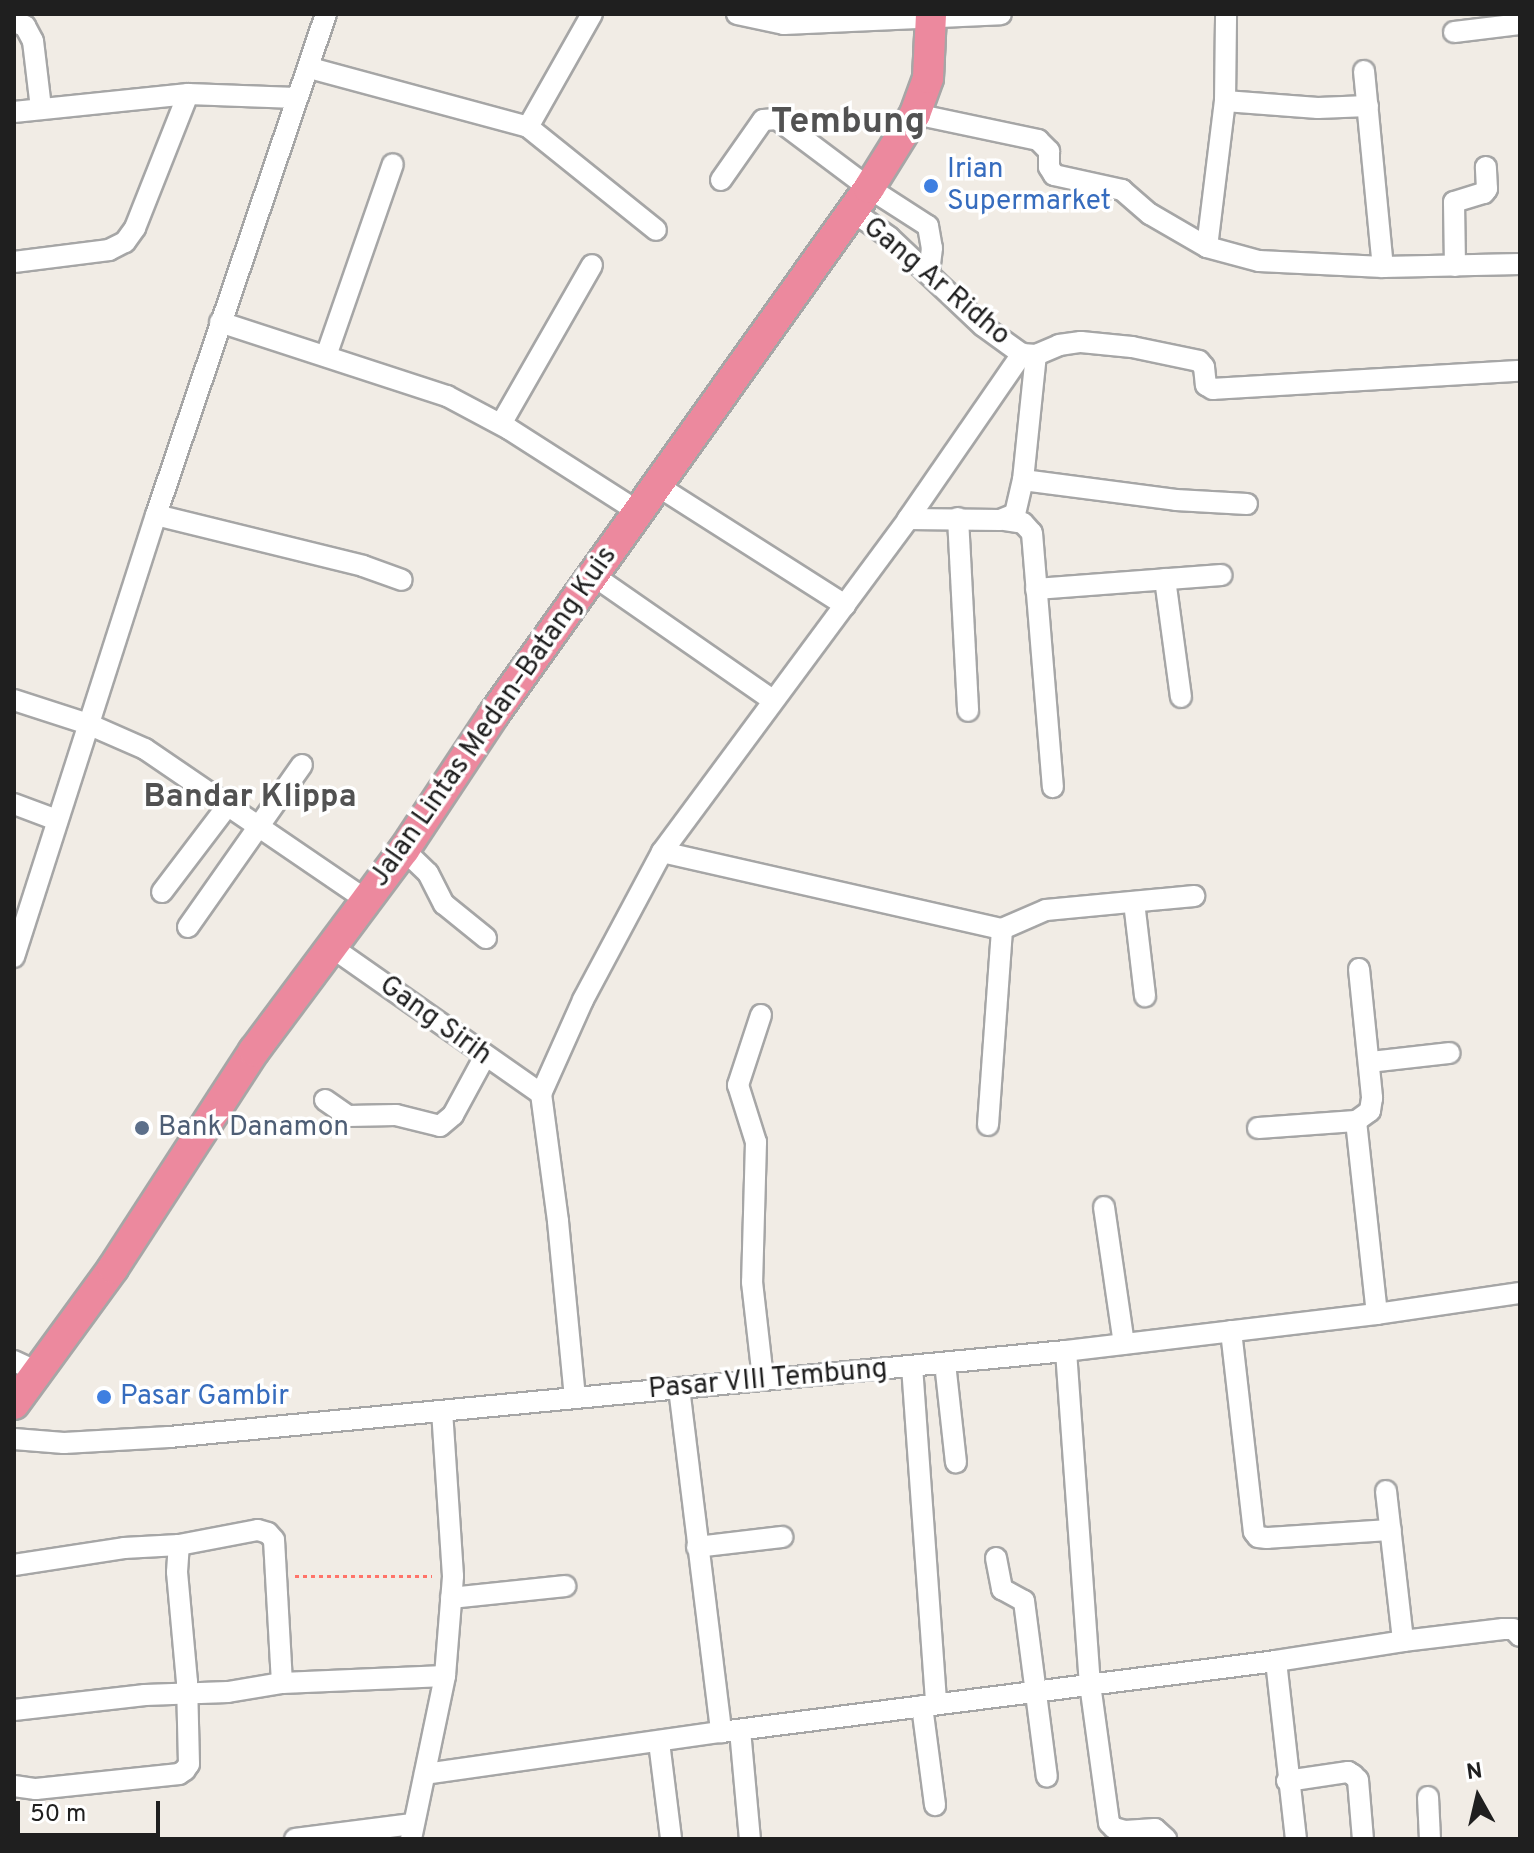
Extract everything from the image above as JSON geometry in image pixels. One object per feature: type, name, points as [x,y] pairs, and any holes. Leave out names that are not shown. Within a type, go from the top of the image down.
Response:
[{"type":"highway","name":"Jalan Lintas Medan–Batang Kuis","points":[[14,1404],[27,1367],[330,946],[404,850],[494,714],[860,199],[915,114],[928,78],[932,16]]},
{"type":"street","points":[[14,957],[18,926],[57,820],[220,322],[296,98],[310,68],[326,14]]},
{"type":"street","points":[[528,127],[592,14]]},
{"type":"street","points":[[737,14],[784,24],[1001,14]]},
{"type":"street","points":[[1207,247],[1225,101],[1226,14]]},
{"type":"street","points":[[14,22],[25,26],[33,41],[41,108]]},
{"type":"street","points":[[1454,32],[1520,24]]},
{"type":"street","points":[[310,68],[528,127],[656,230]]},
{"type":"street","points":[[1364,71],[1383,267]]},
{"type":"street","points":[[14,112],[188,94],[296,98]]},
{"type":"street","points":[[14,262],[109,250],[125,242],[135,228],[188,94]]},
{"type":"street","points":[[1225,101],[1318,108],[1368,106]]},
{"type":"street","points":[[915,114],[1038,140],[1049,151],[1049,167],[1054,175],[1122,190],[1162,222],[1207,247],[1274,265],[1383,267],[1520,264]]},
{"type":"street","points":[[721,180],[763,120],[777,119],[860,199],[928,226],[932,248],[929,271]]},
{"type":"street","points":[[326,356],[393,164]]},
{"type":"street","points":[[1455,266],[1454,202],[1484,193],[1487,189],[1486,167]]},
{"type":"street","name":"Gang Ar Ridho","points":[[860,199],[983,326],[1029,354]]},
{"type":"street","points":[[501,424],[592,265]]},
{"type":"street","points":[[220,322],[447,396],[501,424],[639,512]]},
{"type":"street","points":[[575,1398],[558,1221],[541,1094],[583,1000],[662,852],[771,699],[845,605],[1029,354],[1081,342],[1132,347],[1199,361],[1204,367],[1206,385],[1213,389],[1520,371]]},
{"type":"street","points":[[1005,520],[1015,514],[1023,480],[1029,354]]},
{"type":"street","points":[[1023,480],[1176,500],[1247,504]]},
{"type":"street","points":[[658,486],[845,605]]},
{"type":"street","points":[[156,515],[363,566],[402,580]]},
{"type":"street","points":[[958,518],[968,711]]},
{"type":"street","points":[[908,519],[1005,520],[1030,526],[1053,787]]},
{"type":"street","points":[[1036,589],[1221,575]]},
{"type":"street","points":[[594,576],[771,699]]},
{"type":"street","points":[[1165,579],[1181,697]]},
{"type":"street","points":[[14,700],[88,724],[145,749],[365,899]]},
{"type":"street","points":[[188,927],[302,765]]},
{"type":"street","points":[[14,804],[57,820]]},
{"type":"street","points":[[162,892],[228,805]]},
{"type":"street","points":[[404,850],[428,873],[444,904],[486,938]]},
{"type":"street","points":[[662,852],[1002,929],[1046,910],[1194,896]]},
{"type":"street","points":[[1134,902],[1145,996]]},
{"type":"street","points":[[988,1125],[1002,929]]},
{"type":"street","name":"Gang Sirih","points":[[330,946],[484,1058],[541,1094]]},
{"type":"street","points":[[1258,1128],[1356,1121],[1370,1111],[1370,1062],[1359,969]]},
{"type":"street","points":[[761,1015],[738,1085],[756,1142],[752,1282],[763,1378]]},
{"type":"street","points":[[1370,1062],[1449,1053]]},
{"type":"street","points":[[325,1100],[348,1116],[396,1115],[440,1126],[453,1115],[484,1058]]},
{"type":"street","points":[[1356,1121],[1377,1314]]},
{"type":"street","points":[[1104,1207],[1124,1344]]},
{"type":"street","name":"Pasar VIII Tembung","points":[[14,1439],[64,1443],[169,1437],[945,1363],[1377,1314],[1520,1293]]},
{"type":"street","points":[[1231,1331],[1254,1532],[1258,1537],[1391,1530]]},
{"type":"street","points":[[1066,1351],[1090,1684],[1109,1823],[1125,1831],[1155,1829],[1166,1839]]},
{"type":"street","points":[[945,1363],[956,1462]]},
{"type":"street","points":[[912,1366],[935,1805]]},
{"type":"street","points":[[679,1388],[697,1547],[750,1839]]},
{"type":"street","points":[[295,1839],[412,1832],[445,1676],[453,1576],[442,1411]]},
{"type":"street","points":[[1386,1491],[1403,1641]]},
{"type":"street","points":[[14,1565],[124,1548],[179,1545],[258,1530],[268,1533],[274,1540],[282,1683]]},
{"type":"street","points":[[697,1547],[782,1537]]},
{"type":"street","points":[[14,1786],[36,1789],[179,1774],[189,1764],[187,1692],[177,1572],[179,1545]]},
{"type":"street","points":[[996,1558],[1002,1589],[1024,1601],[1047,1777]]},
{"type":"street","points":[[451,1598],[565,1586]]},
{"type":"street","points":[[425,1774],[730,1731],[1276,1661],[1403,1641],[1503,1629],[1513,1629],[1520,1636]]},
{"type":"street","points":[[1276,1661],[1287,1781],[1296,1839]]},
{"type":"street","points":[[14,1710],[187,1692],[228,1692],[282,1683],[445,1676]]},
{"type":"street","points":[[659,1742],[671,1839]]},
{"type":"street","points":[[1287,1781],[1348,1772],[1353,1775],[1358,1780],[1363,1839]]},
{"type":"street","points":[[1428,1797],[1430,1839]]},
{"type":"path","points":[[276,1576],[453,1576]]},
{"type":"place","name":"Irian Supermarket","points":[[931,186]]},
{"type":"place","name":"Bank Danamon","points":[[142,1128]]},
{"type":"place","name":"Pasar Gambir","points":[[104,1397]]},
{"type":"district","name":"Tembung","points":[[848,124]]},
{"type":"district","name":"Bandar Klippa","points":[[250,798]]}]
